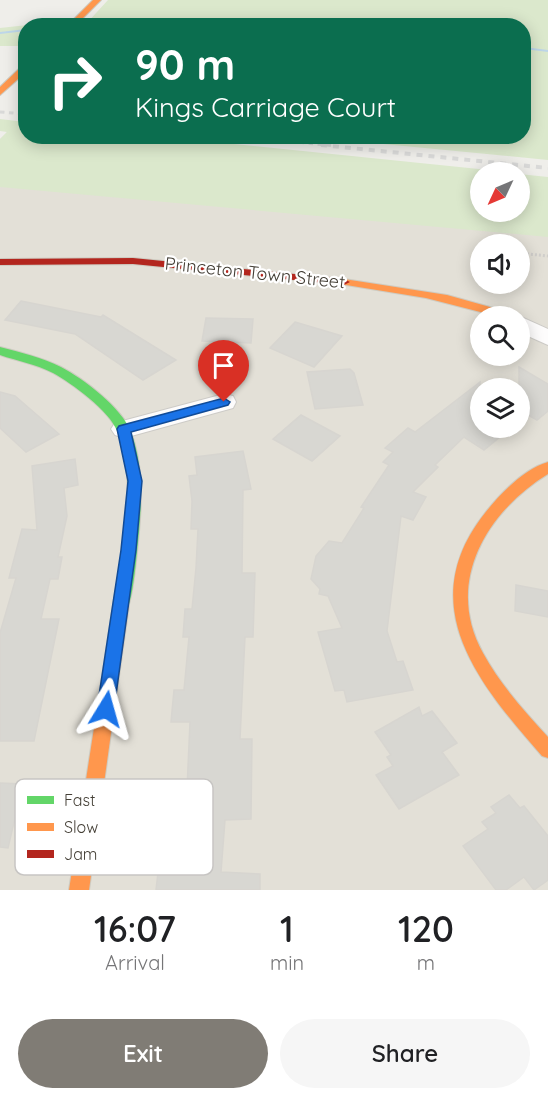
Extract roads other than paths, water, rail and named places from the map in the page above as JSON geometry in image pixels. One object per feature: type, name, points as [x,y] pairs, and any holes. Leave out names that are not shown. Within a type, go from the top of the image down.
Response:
[{"type":"street","points":[[78,18],[97,0]]},
{"type":"street","points":[[0,92],[18,75]]},
{"type":"street","name":"Princeton Town Street","points":[[1,263],[133,261],[390,287],[478,306]]},
{"type":"street","points":[[530,329],[548,338]]},
{"type":"street","points":[[0,351],[56,370],[91,393],[124,429],[135,481],[129,550],[95,779]]},
{"type":"street","points":[[124,429],[224,402]]},
{"type":"street","points":[[548,467],[498,504],[472,541],[459,571],[457,599],[465,633],[476,661],[499,694],[548,750]]},
{"type":"street","points":[[79,890],[81,875]]},
{"type":"waterway","points":[[0,33],[18,31]]},
{"type":"waterway","points":[[531,49],[548,51]]},
{"type":"railway","points":[[0,112],[18,113]]},
{"type":"railway","points":[[316,144],[336,146]]},
{"type":"railway","points":[[321,145],[548,168]]}]
